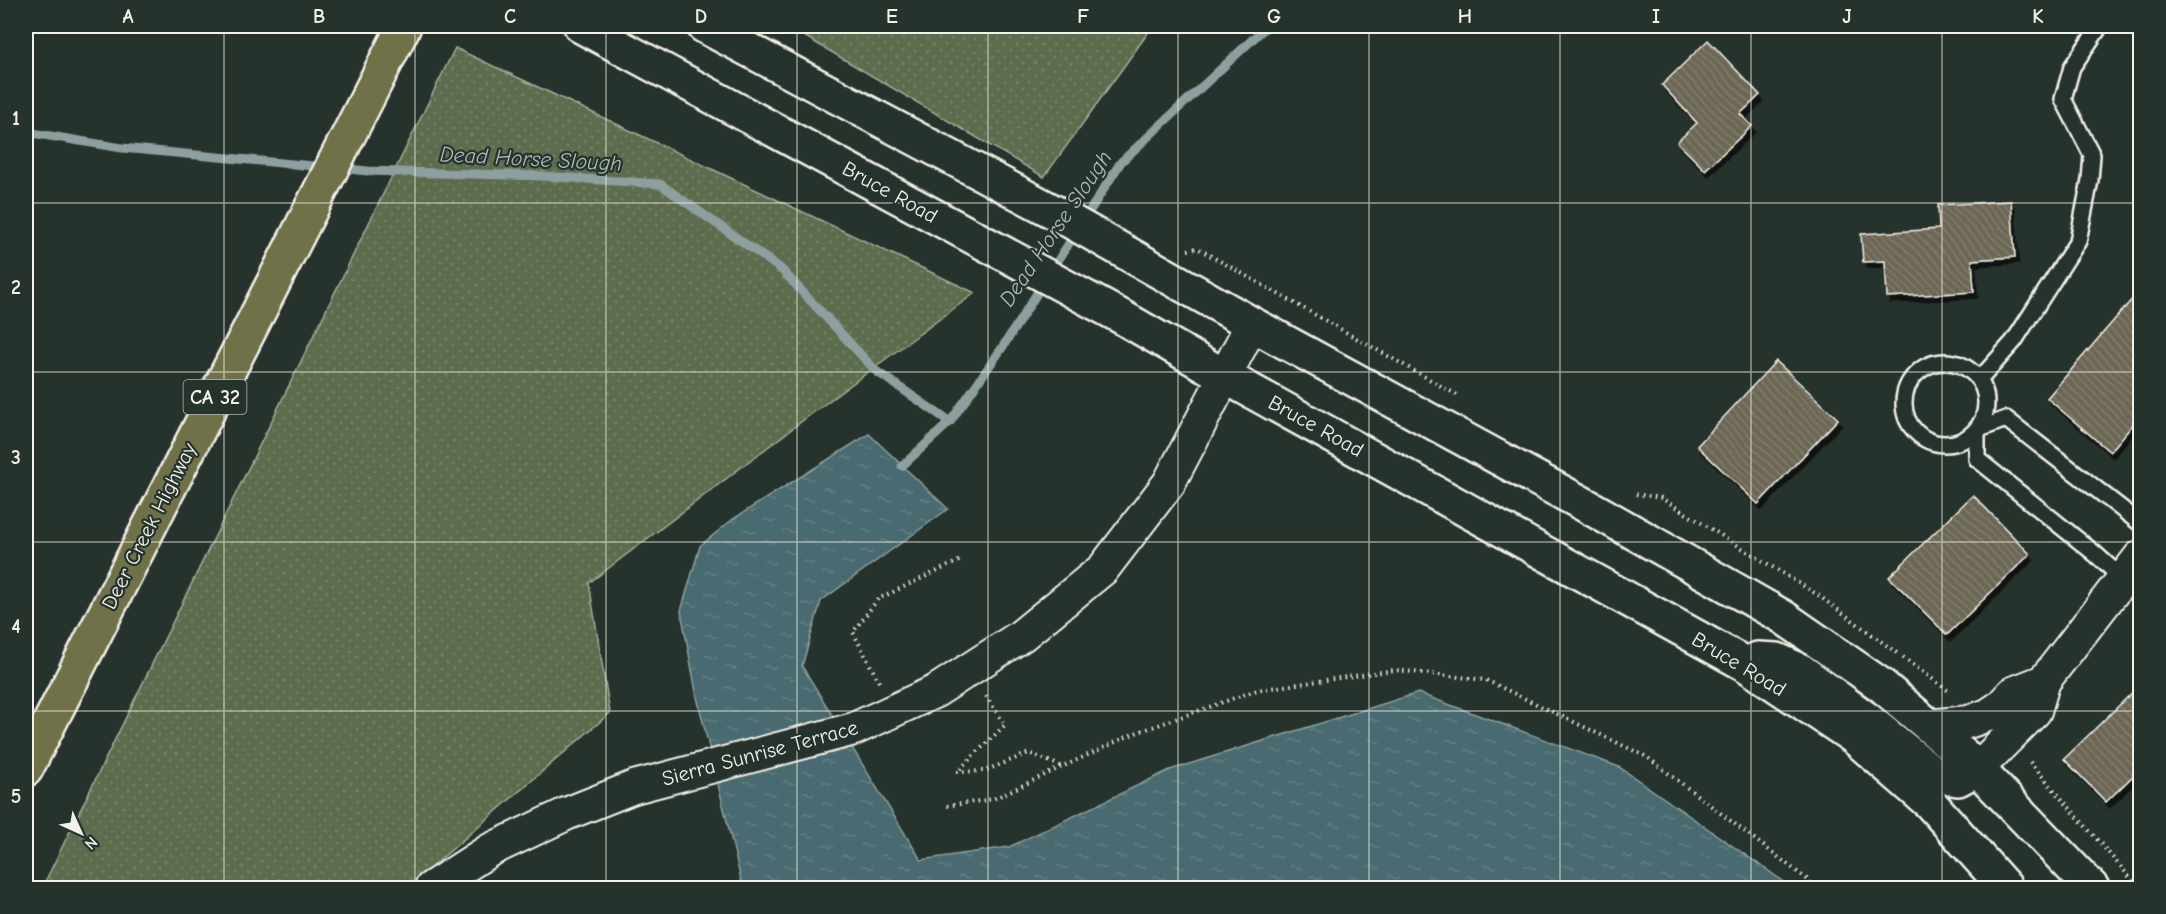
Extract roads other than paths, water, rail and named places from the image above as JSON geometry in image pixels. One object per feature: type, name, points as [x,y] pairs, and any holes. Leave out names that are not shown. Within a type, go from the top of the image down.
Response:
[{"type":"main road","name":"Deer Creek Highway","points":[[26,770],[404,26]]},
{"type":"main road","name":"Bruce Road","points":[[581,26],[1120,316],[1745,664],[1854,737],[1930,803],[2006,888]]},
{"type":"main road","points":[[704,26],[1056,213],[1252,324],[1599,513],[1783,617],[1881,685],[1978,768],[2092,888]]},
{"type":"main road","points":[[1745,664],[1758,659],[1777,660],[1801,671],[1868,720],[1931,771],[1958,779],[1978,768]]},
{"type":"street","name":"Sierra Sunrise Terrace","points":[[431,888],[489,850],[566,814],[634,787],[854,729],[936,691],[1021,636],[1103,569],[1169,483],[1252,324]]},
{"type":"street","points":[[1978,768],[2035,711],[2044,681],[2134,568]]},
{"type":"street","points":[[1929,726],[1968,722],[1988,715],[2000,707],[2013,693],[2044,681]]},
{"type":"lane","points":[[1980,379],[2014,341],[2078,242],[2090,180],[2092,155],[2063,99],[2072,67],[2100,26]]},
{"type":"lane","points":[[1945,361],[1959,363],[1971,369],[1980,379],[1986,392],[1987,405],[1984,419],[1977,430],[1966,439],[1953,444],[1939,444],[1926,440],[1907,420],[1904,407],[1905,393],[1910,380],[1919,370],[1932,363],[1945,361]]},
{"type":"lane","points":[[1977,430],[2006,419],[2140,523]]},
{"type":"lane","points":[[1977,430],[1977,459],[2093,552],[2134,568]]},
{"type":"water","points":[[869,434],[948,509],[821,601],[802,666],[921,860],[1009,847],[1170,770],[1418,693],[1619,767],[1793,888],[743,888],[697,697],[681,611],[700,546],[733,519]]},
{"type":"waterway","name":"Dead Horse Slough","points":[[902,466],[950,422],[1002,348],[1121,162],[1267,26]]},
{"type":"waterway","name":"Dead Horse Slough","points":[[26,132],[122,148],[324,167]]},
{"type":"waterway","name":"Dead Horse Slough","points":[[338,168],[368,171],[542,176],[660,184],[781,269],[876,371],[950,422]]}]
